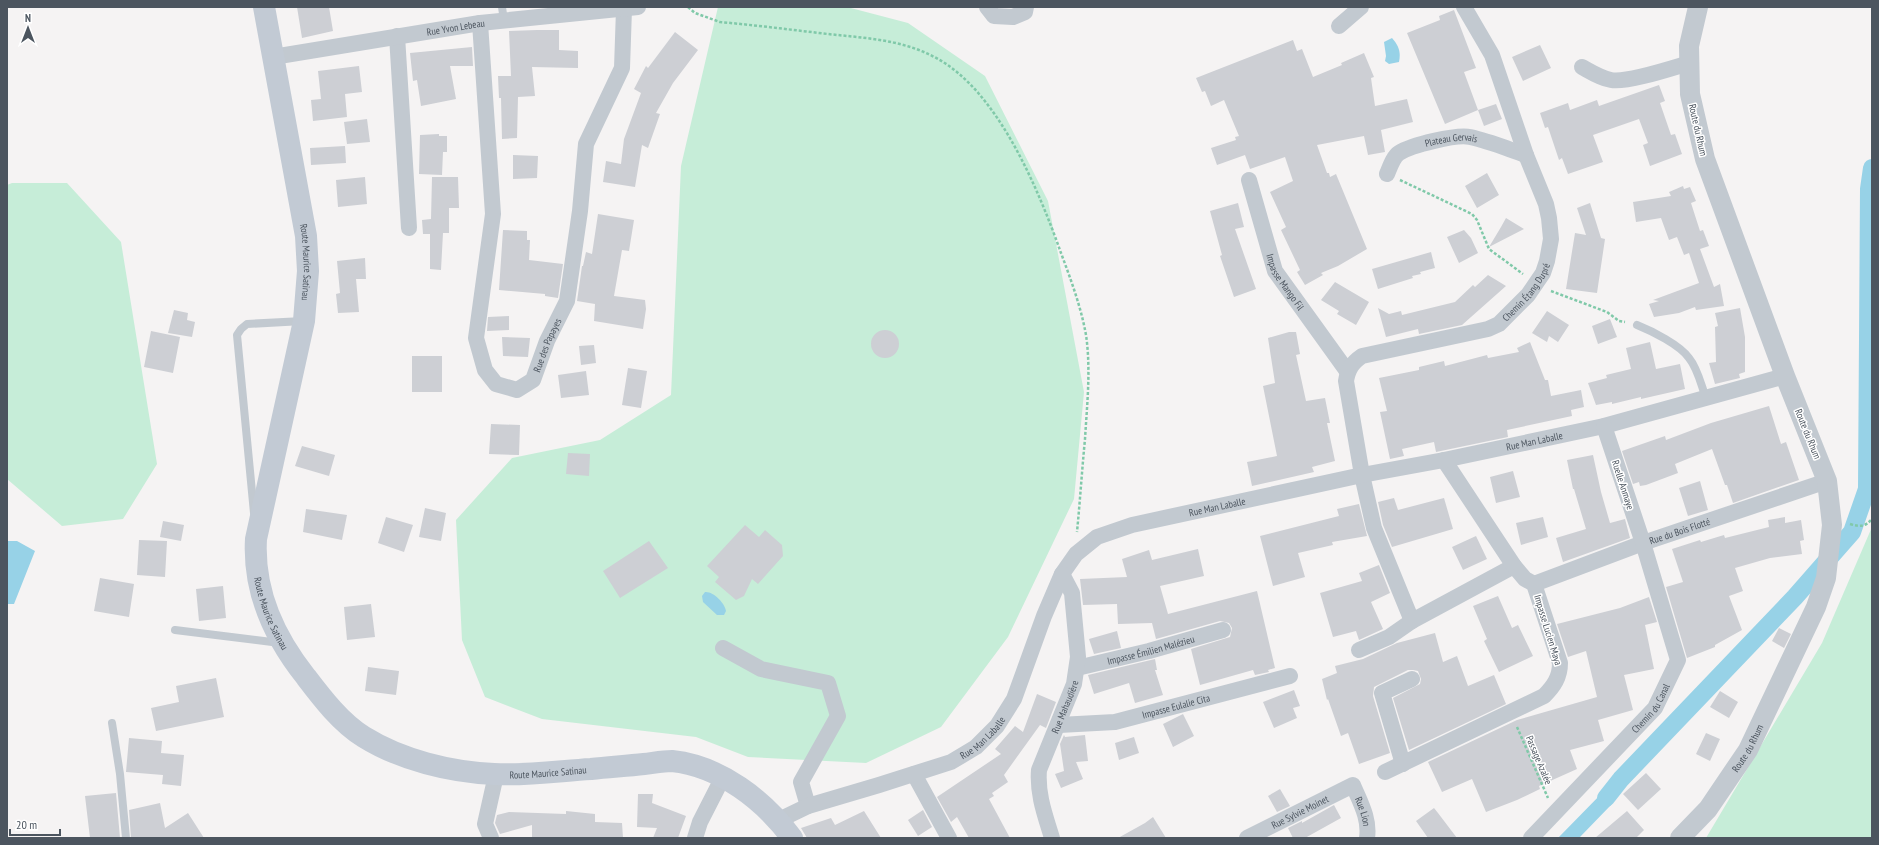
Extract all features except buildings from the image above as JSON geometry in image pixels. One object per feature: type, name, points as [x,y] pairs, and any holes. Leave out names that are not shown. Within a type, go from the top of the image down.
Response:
[{"type":"main road","name":"Route Maurice Satinau","points":[[264,7],[306,236],[308,271],[304,321],[256,539],[255,560],[258,586],[267,613],[283,644],[298,668],[337,714],[363,737],[408,758],[468,772],[496,775],[549,772],[671,761],[702,768],[733,782],[779,820],[792,838]]},
{"type":"street","points":[[987,7],[994,16],[1013,17],[1025,12],[1026,7]]},
{"type":"street","points":[[1339,26],[1361,7]]},
{"type":"street","name":"Chemin Étang Dupré","points":[[1348,371],[1362,356],[1488,329],[1499,324],[1509,315],[1535,285],[1543,273],[1547,261],[1551,239],[1546,204],[1526,155],[1492,56],[1464,7]]},
{"type":"street","name":"Route du Rhum","points":[[1680,838],[1708,809],[1748,750],[1816,607],[1826,578],[1832,525],[1827,481],[1785,376],[1705,159],[1690,94],[1689,46],[1698,7]]},
{"type":"street","name":"Rue Yvon Lebeau","points":[[273,57],[480,23],[503,14],[622,8]]},
{"type":"street","name":"Rue des Papayes","points":[[480,23],[493,214],[476,338],[485,370],[496,384],[517,390],[533,380],[546,341],[567,301],[580,211],[586,144],[622,68],[622,8]]},
{"type":"street","points":[[398,36],[409,228]]},
{"type":"street","points":[[1582,67],[1600,77],[1618,80],[1689,63]]},
{"type":"street","name":"Plateau Gervais","points":[[1387,174],[1393,159],[1399,153],[1408,149],[1458,136],[1470,137],[1526,155]]},
{"type":"street","name":"Impasse Mango Fil","points":[[1249,180],[1275,271],[1348,371]]},
{"type":"street","points":[[1348,371],[1346,381],[1362,475],[1374,528],[1412,621]]},
{"type":"street","name":"Rue Man Laballe","points":[[779,820],[808,806],[914,774],[957,758],[976,747],[997,726],[1014,699],[1044,616],[1062,574],[1076,554],[1097,538],[1132,525],[1362,475],[1444,460],[1604,426],[1785,376]]},
{"type":"street","name":"Ruelle Anmaye","points":[[1604,426],[1643,543]]},
{"type":"street","name":"Impasse Lucien Maya","points":[[1386,772],[1544,696],[1551,690],[1560,672],[1560,663],[1534,584],[1525,579],[1514,566],[1444,460]]},
{"type":"street","name":"Rue du Bois Flotté","points":[[1534,584],[1643,543],[1827,481]]},
{"type":"street","name":"Chemin du Canal","points":[[1531,838],[1655,708],[1678,660],[1643,543]]},
{"type":"street","points":[[1359,650],[1389,637],[1412,621],[1514,566]]},
{"type":"street","name":"Rue Mahaudière","points":[[1052,838],[1038,784],[1039,770],[1059,725],[1074,684],[1077,668],[1078,644],[1072,593],[1062,574]]},
{"type":"street","name":"Impasse Émilien Malézieu","points":[[1077,668],[1149,651],[1223,630]]},
{"type":"street","points":[[723,648],[761,669],[828,683],[838,716],[801,782],[808,806]]},
{"type":"street","name":"Impasse Eulalie Cita","points":[[1059,725],[1115,722],[1290,676]]},
{"type":"street","points":[[1403,764],[1382,693],[1412,680]]},
{"type":"street","points":[[914,774],[949,838]]},
{"type":"street","points":[[491,838],[485,824],[496,775]]},
{"type":"street","points":[[695,838],[700,822],[723,777]]},
{"type":"street","name":"Rue Sylvie Moinet","points":[[1247,838],[1353,785]]},
{"type":"street","name":"Rue Lion","points":[[1353,785],[1366,817],[1368,828],[1367,838]]},
{"type":"lane","points":[[256,539],[237,335],[241,328],[247,324],[304,321]]},
{"type":"lane","points":[[1637,325],[1647,329],[1685,352],[1694,366],[1706,398]]},
{"type":"lane","points":[[175,630],[283,644]]},
{"type":"lane","points":[[112,723],[120,774],[126,838]]},
{"type":"path","points":[[688,7],[695,13],[720,22],[879,39],[911,47],[939,59],[968,80],[997,117],[1017,152],[1046,211],[1080,305],[1086,336],[1088,402],[1076,554]]},
{"type":"path","points":[[1387,174],[1472,214],[1477,220],[1489,249],[1508,262],[1535,285],[1607,312],[1619,321],[1637,325]]},
{"type":"path","name":"Passage Azalée","points":[[1510,712],[1543,789],[1555,812]]},
{"type":"green space","points":[[718,7],[847,7],[908,23],[985,76],[1048,201],[1084,392],[1074,499],[1008,637],[941,727],[866,763],[748,757],[696,737],[542,719],[485,697],[462,640],[456,520],[512,458],[600,440],[671,395],[681,166]]},
{"type":"green space","points":[[12,183],[67,183],[121,242],[157,464],[123,519],[62,526],[7,479],[7,185]]},
{"type":"green space","points":[[1872,527],[1872,838],[1706,838],[1822,643]]},
{"type":"water","points":[[1392,38],[1399,49],[1400,58],[1399,62],[1389,64],[1385,61],[1386,56],[1384,42]]},
{"type":"water","points":[[7,541],[17,541],[35,551],[14,604],[7,604]]},
{"type":"water","points":[[705,592],[712,593],[721,601],[726,611],[724,615],[717,615],[703,602],[702,596]]},
{"type":"water","points":[[1621,779],[1618,794],[1611,805],[1579,838],[1558,838],[1604,791]]},
{"type":"waterway","points":[[1606,798],[1621,779],[1795,597],[1852,532],[1867,489],[1869,189],[1872,168]]}]
